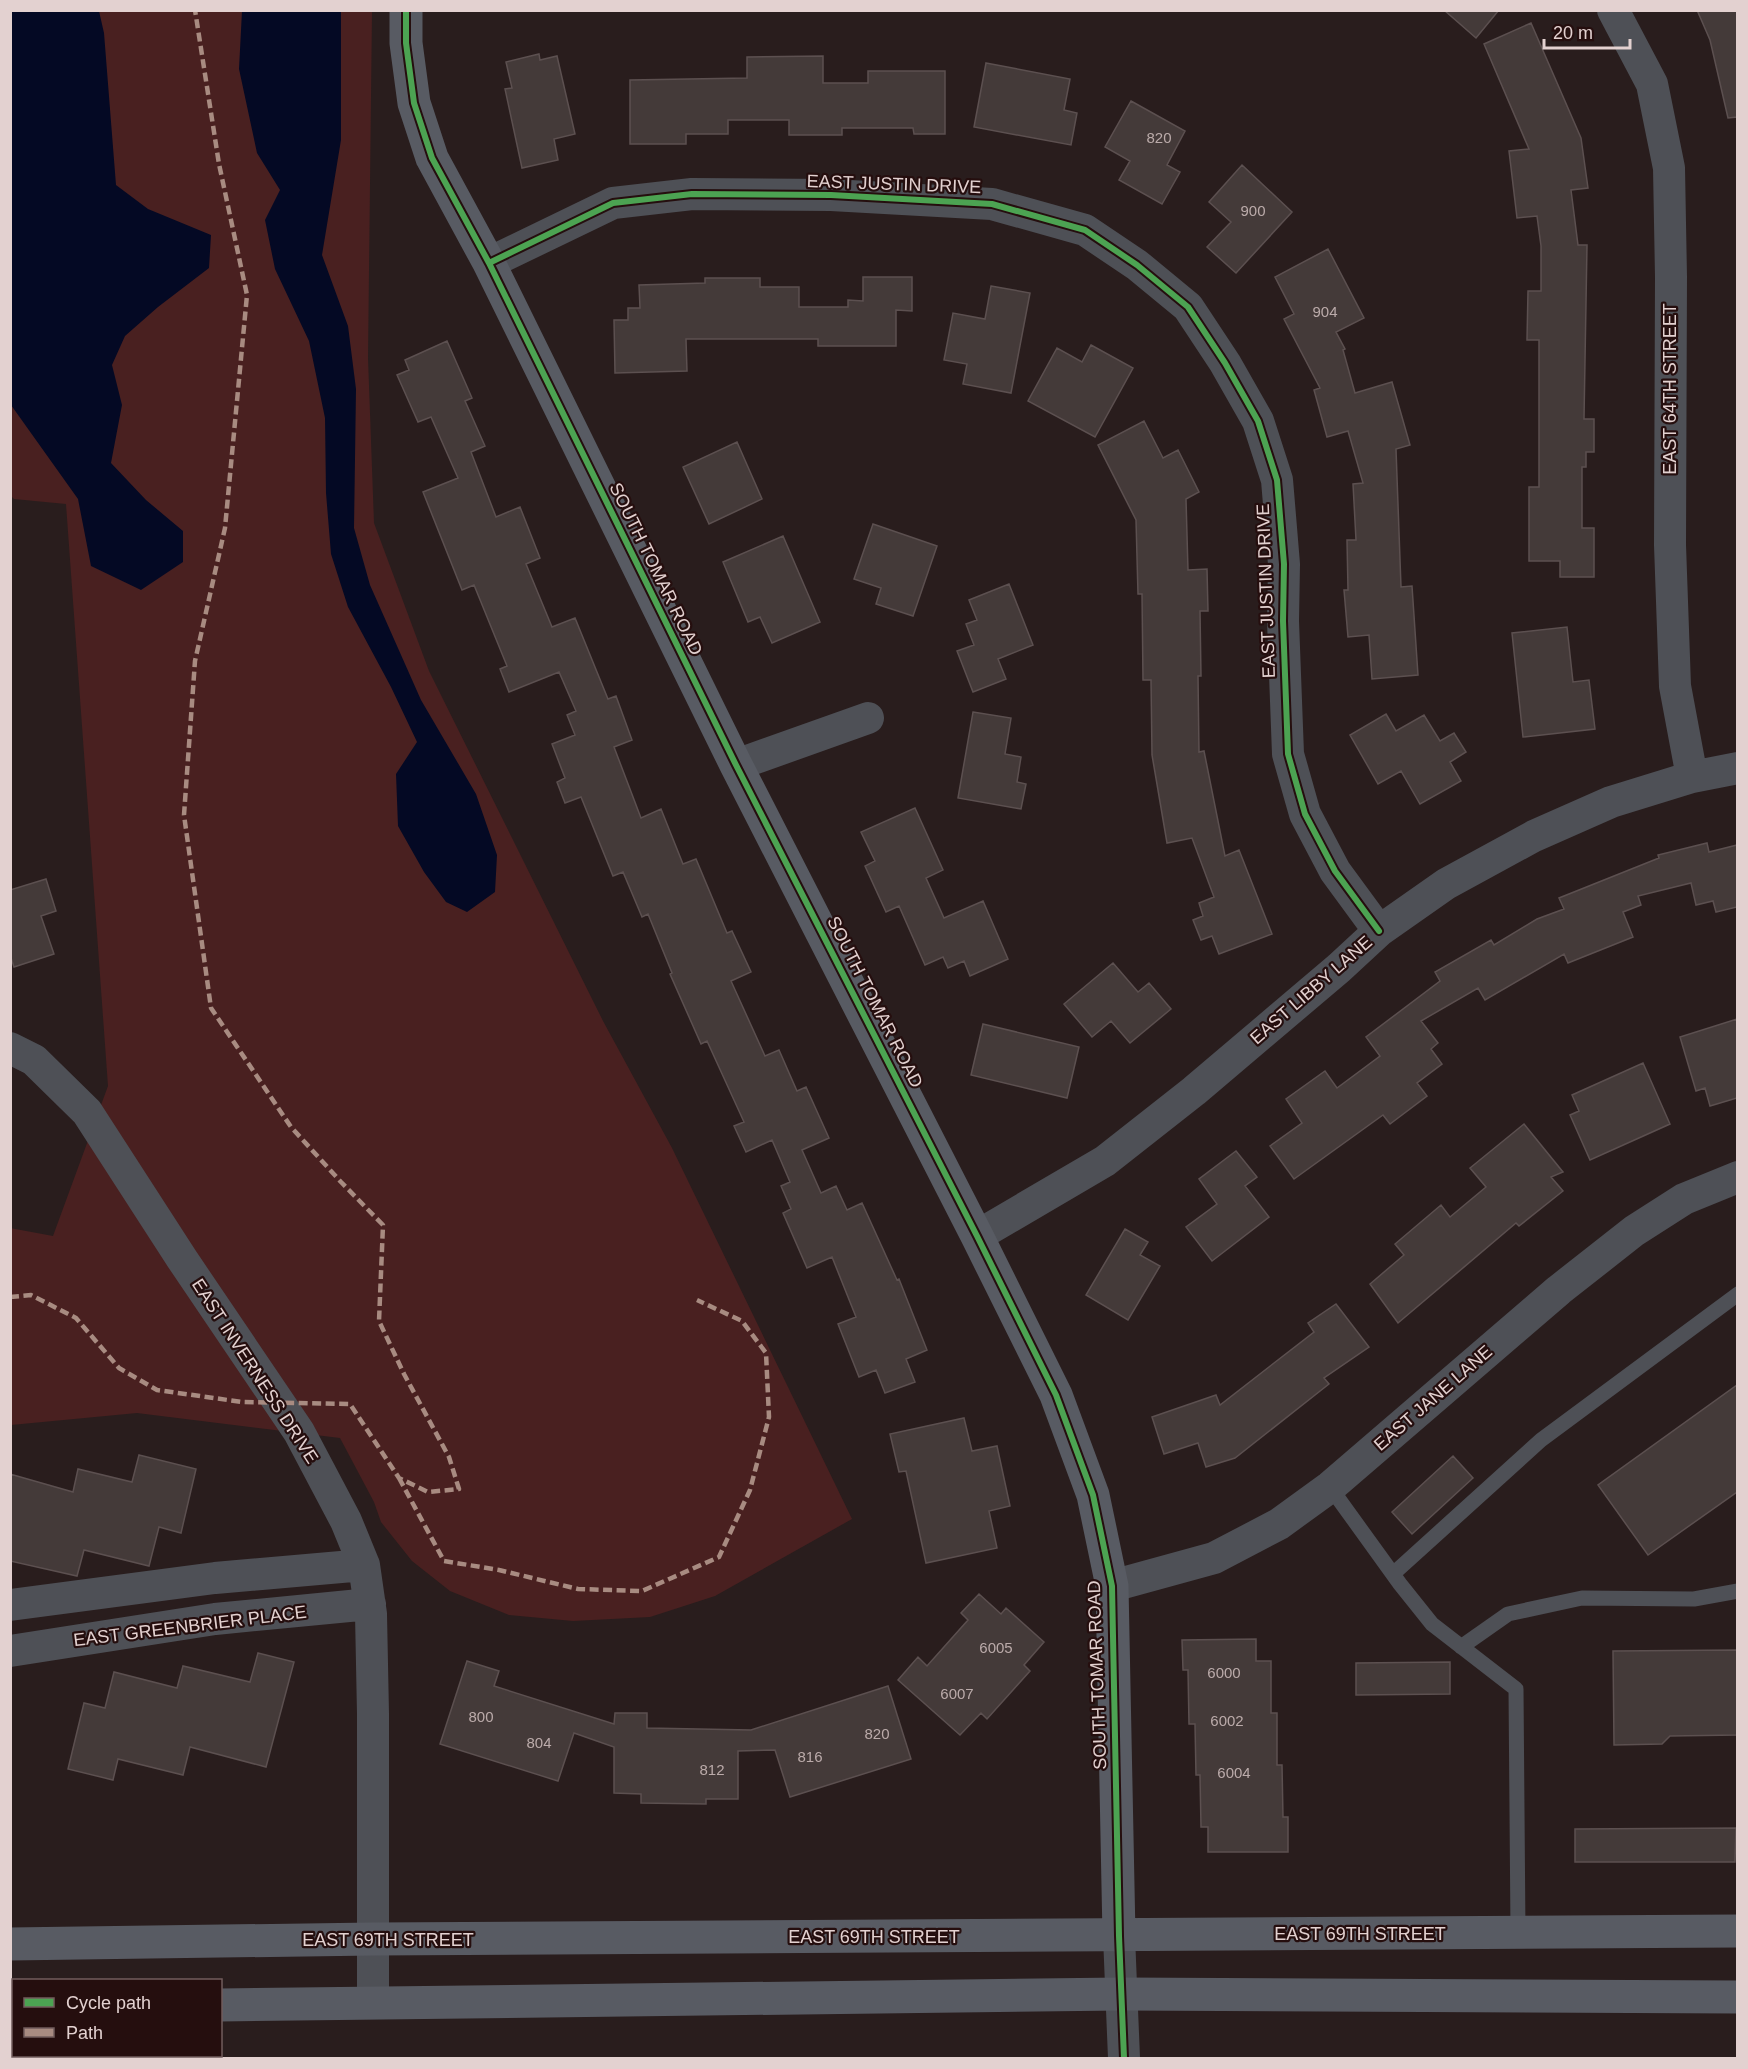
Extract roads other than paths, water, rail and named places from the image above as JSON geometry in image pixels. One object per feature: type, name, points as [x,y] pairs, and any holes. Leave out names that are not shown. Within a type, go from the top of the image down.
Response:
[{"type":"main road","name":"SOUTH TOMAR ROAD","points":[[406,10],[406,43],[414,103],[432,158],[489,263],[736,765],[1056,1395],[1093,1496],[1112,1586],[1119,1936]]},
{"type":"main road","name":"EAST 69TH STREET","points":[[10,1944],[1737,1931]]},
{"type":"main road","points":[[222,2005],[1121,1994],[1737,1997]]},
{"type":"street","name":"EAST 64TH STREET","points":[[1613,10],[1652,84],[1669,168],[1670,545],[1675,686],[1692,777]]},
{"type":"street","name":"EAST JUSTIN DRIVE","points":[[489,263],[613,203],[704,194],[831,195],[992,204],[1085,230],[1137,265],[1188,307],[1225,363],[1258,421],[1277,480],[1284,564],[1283,621],[1288,754],[1305,814],[1335,871],[1379,931]]},
{"type":"street","points":[[736,765],[868,718]]},
{"type":"street","name":"EAST LIBBY LANE","points":[[977,1236],[1105,1161],[1194,1091],[1339,968],[1379,931],[1446,884],[1534,836],[1611,802],[1692,777],[1737,768]]},
{"type":"street","name":"EAST INVERNESS DRIVE","points":[[10,1048],[34,1060],[87,1112],[182,1259],[299,1432],[346,1521],[364,1565],[370,1604],[373,1714],[373,2002]]},
{"type":"street","name":"EAST JANE LANE","points":[[1112,1586],[1214,1558],[1279,1524],[1330,1487],[1559,1290],[1634,1231],[1684,1199],[1737,1177]]},
{"type":"street","points":[[10,1605],[215,1578],[364,1565]]},
{"type":"street","name":"EAST GREENBRIER PLACE","points":[[10,1651],[215,1619],[370,1604]]},
{"type":"street","name":"SOUTH TOMAR ROAD","points":[[1119,1936],[1124,2058]]},
{"type":"lane","points":[[1393,1574],[1541,1440],[1737,1294]]},
{"type":"lane","points":[[1330,1487],[1432,1624],[1516,1689],[1518,1933]]},
{"type":"lane","points":[[1461,1647],[1508,1614],[1582,1598],[1694,1599],[1737,1591]]},
{"type":"water","points":[[10,11],[99,11],[104,33],[116,185],[148,209],[211,235],[209,268],[125,336],[112,365],[122,405],[111,463],[146,500],[183,531],[183,562],[141,590],[91,566],[78,499],[11,405]]},
{"type":"water","points":[[242,11],[341,11],[341,140],[322,255],[348,326],[356,389],[354,528],[370,585],[421,700],[476,794],[497,855],[495,892],[467,912],[446,902],[424,872],[398,826],[396,774],[417,742],[391,687],[348,607],[331,554],[326,493],[325,418],[309,341],[275,269],[265,220],[280,190],[257,153],[239,69]]}]
